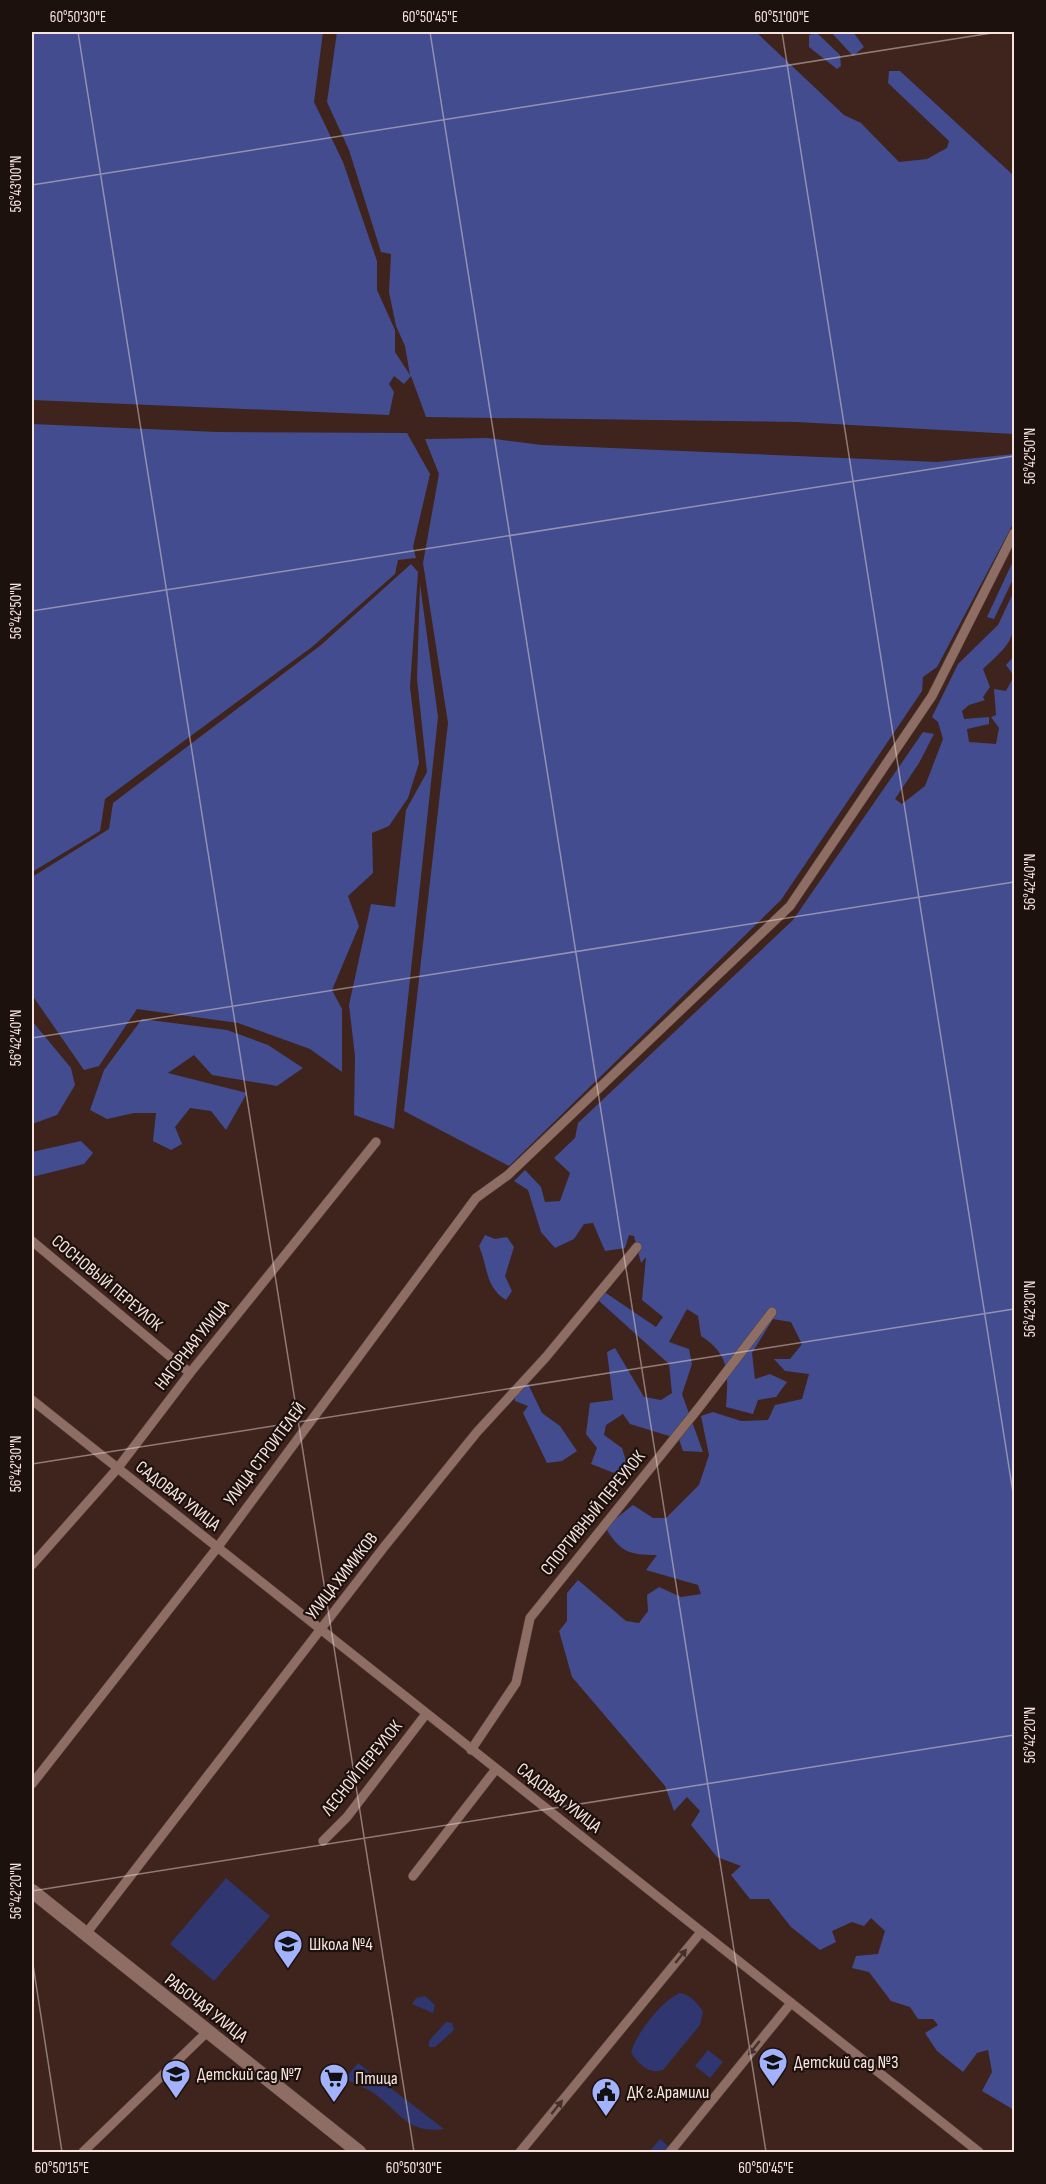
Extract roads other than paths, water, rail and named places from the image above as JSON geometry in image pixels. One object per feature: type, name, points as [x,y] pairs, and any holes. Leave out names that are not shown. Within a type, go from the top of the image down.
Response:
[{"type":"main road","name":"РАБОЧАЯ УЛИЦА","points":[[32,1891],[359,2152]]},
{"type":"street","name":"УЛИЦА СТРОИТЕЛЕЙ","points":[[32,1784],[217,1548],[476,1198],[508,1175],[790,906],[932,696],[1014,533]]},
{"type":"street","name":"НАГОРНАЯ УЛИЦА","points":[[32,1565],[117,1469],[190,1373],[376,1142]]},
{"type":"street","name":"СОСНОВЫЙ ПЕРЕУЛОК","points":[[32,1241],[190,1373]]},
{"type":"street","name":"УЛИЦА ХИМИКОВ","points":[[85,1935],[470,1441],[546,1357],[637,1247]]},
{"type":"street","name":"СПОРТИВНЫЙ ПЕРЕУЛОК","points":[[471,1750],[516,1683],[530,1618],[701,1406],[772,1312]]},
{"type":"street","name":"САДОВАЯ УЛИЦА","points":[[32,1400],[979,2152]]},
{"type":"street","name":"ЛЕСНОЙ ПЕРЕУЛОК","points":[[323,1841],[347,1817],[426,1714]]},
{"type":"street","points":[[413,1876],[496,1769]]},
{"type":"street","points":[[520,2152],[701,1932]]},
{"type":"street","points":[[670,2152],[791,2003]]},
{"type":"street","points":[[83,2152],[207,2032]]},
{"type":"place","name":"Школа №4","points":[[288,1970]]},
{"type":"place","name":"Детский сад №3","points":[[773,2088]]},
{"type":"place","name":"Детский сад №7","points":[[176,2100]]},
{"type":"place","name":"Птица","points":[[334,2104]]},
{"type":"place","name":"ДК г.Арамили","points":[[606,2118]]}]
